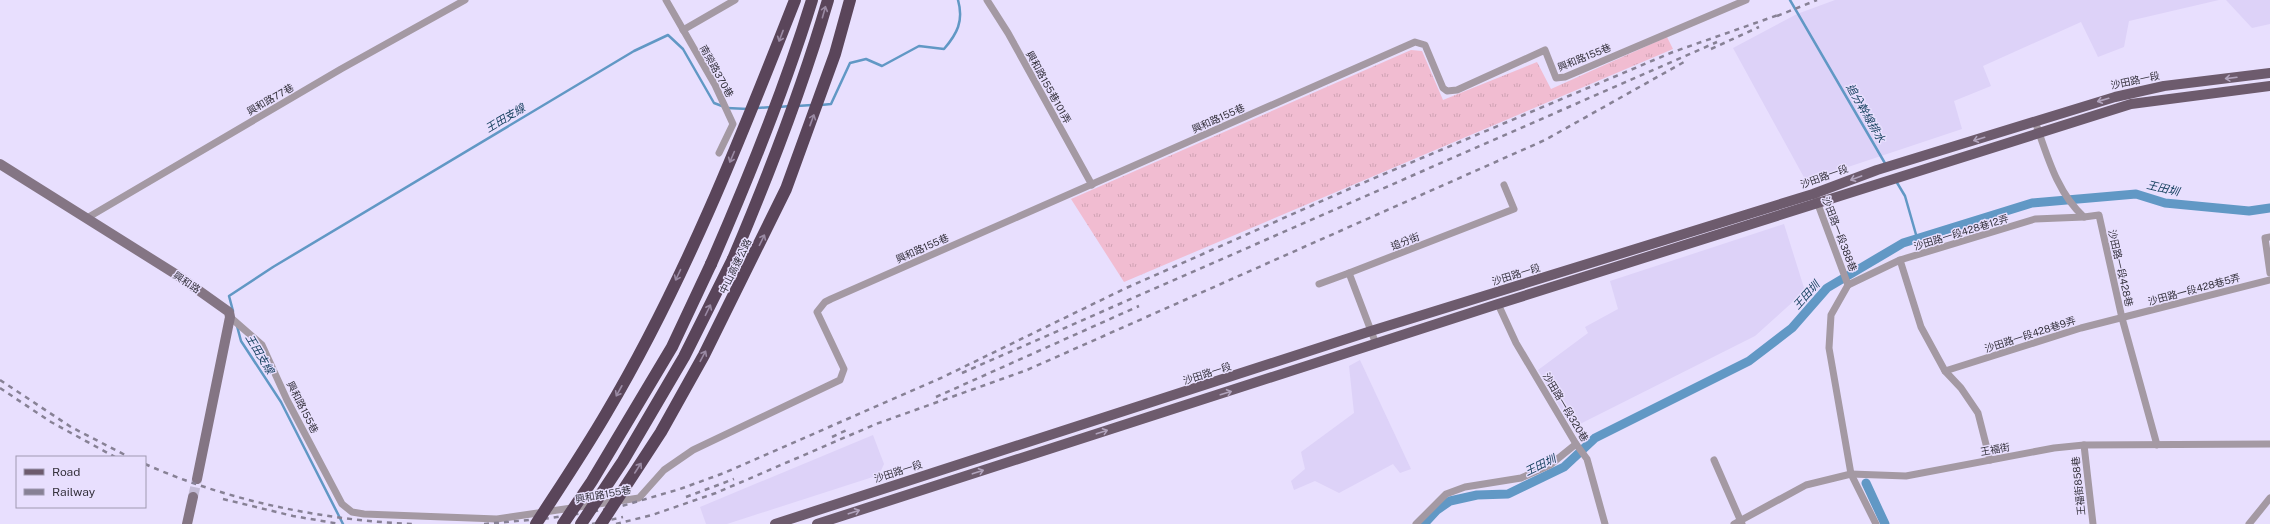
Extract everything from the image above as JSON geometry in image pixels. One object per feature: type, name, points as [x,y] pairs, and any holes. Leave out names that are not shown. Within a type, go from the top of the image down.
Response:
[{"type":"highway","points":[[536,524],[608,411],[673,287],[750,115],[796,0]]},
{"type":"highway","points":[[563,524],[600,468],[672,346],[753,166],[790,71],[812,0]]},
{"type":"highway","name":"中山高速公路","points":[[581,524],[623,461],[684,357],[733,259],[798,96],[828,0]]},
{"type":"highway","name":"中山高速公路","points":[[601,524],[661,432],[704,355],[786,189],[835,54],[850,0]]},
{"type":"main road","name":"沙田路一段","points":[[775,524],[1371,331],[1650,246],[1814,194],[1877,170],[2035,121],[2108,99],[2157,88],[2270,72]]},
{"type":"main road","points":[[817,524],[1498,304],[1654,256],[2131,104],[2270,86]]},
{"type":"main road","points":[[1650,246],[1654,256]]},
{"type":"street","name":"興和路77巷","points":[[87,218],[341,70],[465,0]]},
{"type":"street","name":"南榮路370巷","points":[[666,0],[715,86],[733,124],[719,153]]},
{"type":"street","points":[[683,30],[735,0]]},
{"type":"street","name":"興和路155巷","points":[[230,317],[262,344],[287,400],[342,504],[352,512],[407,517],[497,519],[571,510],[639,498],[664,470],[693,450],[840,380],[844,369],[817,312],[825,302],[1415,42],[1425,45],[1444,88],[1447,91],[1457,90],[1545,50],[1556,78],[1565,77],[1746,0]]},
{"type":"street","name":"興和路155巷101弄","points":[[990,1],[1092,184]]},
{"type":"street","points":[[2035,121],[2046,158],[2072,206],[2084,217]]},
{"type":"street","name":"興和路","points":[[0,164],[87,218],[212,300],[224,308],[230,317]]},
{"type":"street","name":"追分街","points":[[1349,273],[1514,209],[1504,185]]},
{"type":"street","name":"沙田路一段388巷","points":[[1814,194],[1848,285],[1831,315],[1829,348],[1851,474]]},
{"type":"street","name":"沙田路一段428巷","points":[[2084,217],[2099,215],[2122,318],[2157,444]]},
{"type":"street","name":"沙田路一段428巷12弄","points":[[1848,285],[1900,260],[2035,219],[2084,217]]},
{"type":"street","points":[[2270,237],[2266,238],[2270,273]]},
{"type":"street","points":[[1900,260],[1921,327],[1945,372],[1961,388],[1978,413],[1990,460]]},
{"type":"street","points":[[1319,284],[1349,273],[1376,344]]},
{"type":"street","name":"沙田路一段428巷5弄","points":[[2122,318],[2270,280]]},
{"type":"street","name":"沙田路一段320巷","points":[[1498,304],[1516,343],[1576,444],[1587,458],[1605,524]]},
{"type":"street","points":[[197,479],[230,317]]},
{"type":"street","name":"沙田路一段428巷9弄","points":[[1945,372],[2081,328],[2122,318]]},
{"type":"street","points":[[1416,524],[1446,494],[1465,487],[1521,478],[1550,466],[1576,444]]},
{"type":"street","name":"王福街","points":[[1739,523],[1806,485],[1851,474],[1906,476],[2054,448],[2084,445],[2270,444]]},
{"type":"street","name":"王福街858巷","points":[[2084,445],[2093,524]]},
{"type":"street","points":[[1714,460],[1739,523]]},
{"type":"street","points":[[1851,474],[1876,524]]},
{"type":"street","points":[[187,524],[193,497]]},
{"type":"street","points":[[2249,524],[2270,498]]},
{"type":"shaded area","points":[[1835,0],[2219,0],[2129,21],[2124,47],[2098,57],[2081,22],[1983,66],[1991,86],[1954,101],[1962,129],[1806,181],[1733,48],[1797,14]]},
{"type":"shaded area","points":[[2226,0],[2270,0],[2270,24],[2252,28]]},
{"type":"shaded area","points":[[1784,224],[1805,291],[1755,336],[1572,428],[1538,370],[1588,333],[1585,327],[1618,309],[1610,281]]},
{"type":"shaded area","points":[[1360,360],[1411,469],[1400,473],[1393,464],[1339,493],[1315,481],[1294,490],[1291,481],[1305,469],[1301,452],[1354,413],[1349,366]]},
{"type":"shaded area","points":[[873,435],[884,464],[879,475],[727,524],[706,524],[700,507]]},
{"type":"green space","points":[[1667,37],[1673,49],[1124,282],[1071,199],[1411,50],[1422,51],[1443,100],[1537,62],[1551,89]]},
{"type":"waterway","name":"王田支線","points":[[821,105],[831,104],[850,63],[866,59],[882,66],[919,46],[944,49],[953,38],[960,21],[960,8],[958,0]]},
{"type":"waterway","name":"追分幹線排水","points":[[1790,0],[1886,165]]},
{"type":"waterway","name":"王田支線","points":[[233,311],[229,296],[273,267],[634,51],[668,35],[683,49],[714,103],[722,106]]},
{"type":"waterway","name":"王田支線","points":[[797,106],[812,105]]},
{"type":"waterway","name":"王田支線","points":[[779,107],[790,106]]},
{"type":"waterway","name":"王田支線","points":[[757,108],[772,107]]},
{"type":"waterway","name":"王田支線","points":[[727,108],[748,109]]},
{"type":"waterway","name":"追分幹線排水","points":[[1896,181],[1905,196],[1917,238]]},
{"type":"waterway","name":"王田圳","points":[[1424,524],[1437,510],[1450,501],[1477,495],[1508,494],[1564,467],[1595,438],[1749,361],[1792,328],[1827,288],[1903,243],[2032,203],[2136,194],[2165,203],[2249,211],[2270,208]]},
{"type":"waterway","name":"王田支線","points":[[237,326],[241,341],[281,402],[343,524]]},
{"type":"waterway","points":[[1866,483],[1885,524]]},
{"type":"tunnel","points":[[193,497],[197,479]]},
{"type":"railway","points":[[1777,16],[1817,0]]},
{"type":"railway","points":[[484,524],[551,518],[615,508],[680,489],[724,473],[941,378],[1124,289],[1358,185],[1673,52],[1781,14]]},
{"type":"railway","points":[[1711,49],[1759,27]]},
{"type":"railway","points":[[962,373],[1717,42]]},
{"type":"railway","points":[[616,524],[652,515],[716,493],[876,424],[1027,370],[1545,140],[1684,62]]},
{"type":"railway","points":[[936,397],[1139,306]]},
{"type":"railway","points":[[0,380],[71,427],[127,456]]},
{"type":"railway","points":[[0,388],[51,422],[113,456]]},
{"type":"railway","points":[[832,437],[849,429]]},
{"type":"railway","points":[[146,464],[209,488],[276,506],[344,518],[412,524]]},
{"type":"railway","points":[[686,497],[734,479]]},
{"type":"railway","points":[[223,499],[293,516],[340,524]]},
{"type":"railway","points":[[592,524],[623,517]]}]
